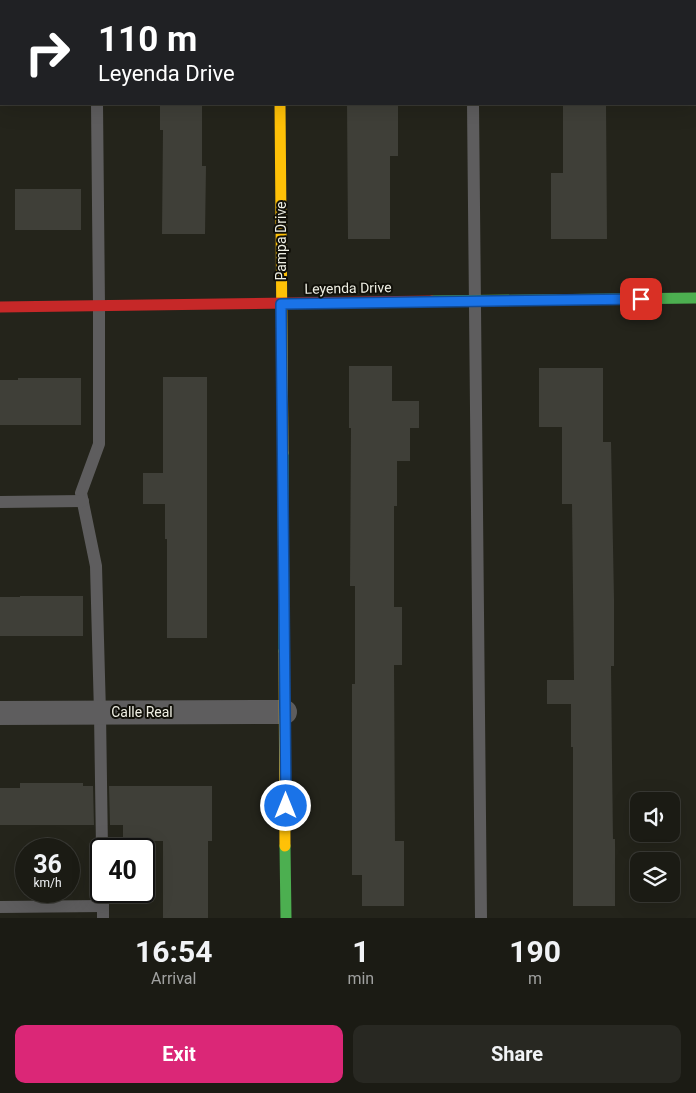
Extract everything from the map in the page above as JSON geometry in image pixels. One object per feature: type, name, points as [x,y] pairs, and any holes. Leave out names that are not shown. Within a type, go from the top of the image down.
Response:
[{"type":"street","name":"Pampa Drive","points":[[280,105],[286,918]]},
{"type":"street","name":"Leyenda Drive","points":[[0,307],[696,298]]},
{"type":"street","name":"Calle Real","points":[[0,713],[285,712]]},
{"type":"lane","points":[[97,105],[100,306],[99,444],[81,493],[96,566],[102,838]]},
{"type":"lane","points":[[473,105],[481,918]]},
{"type":"lane","points":[[0,502],[83,501]]},
{"type":"lane","points":[[0,907],[103,912]]},
{"type":"building","points":[[160,105],[202,105],[202,166],[206,166],[205,234],[162,234],[163,130],[160,130]]},
{"type":"building","points":[[347,105],[398,105],[398,156],[390,156],[390,239],[348,239]]},
{"type":"building","points":[[563,105],[606,105],[607,239],[551,239],[551,173],[563,173]]},
{"type":"building","points":[[15,189],[81,189],[81,230],[15,230]]},
{"type":"building","points":[[349,366],[392,366],[392,401],[419,401],[419,428],[410,428],[410,461],[397,461],[397,506],[394,506],[394,607],[402,607],[402,665],[394,665],[395,841],[404,841],[404,906],[362,906],[362,875],[352,875],[352,684],[355,684],[355,586],[350,586],[351,428],[349,428]]},
{"type":"building","points":[[539,368],[603,368],[603,442],[611,442],[614,666],[611,666],[615,906],[573,906],[573,747],[571,747],[571,704],[547,704],[547,680],[574,680],[572,504],[562,504],[562,427],[539,427]]},
{"type":"building","points":[[163,377],[207,377],[207,638],[167,638],[165,504],[143,504],[143,473],[163,473]]},
{"type":"building","points":[[18,378],[81,378],[81,425],[0,425],[0,380],[18,380]]},
{"type":"building","points":[[83,596],[83,636],[0,636],[0,597]]},
{"type":"building","points":[[20,783],[83,783],[83,786],[93,786],[94,825],[0,825],[0,788],[20,788]]},
{"type":"building","points":[[109,786],[212,786],[212,841],[208,841],[208,918],[163,918],[163,841],[155,841],[155,838],[123,838],[123,825],[110,825]]},
{"type":"traffic: fast","points":[[432,301],[696,298]]},
{"type":"traffic: fast","points":[[283,453],[284,651]]},
{"type":"traffic: fast","points":[[285,846],[286,918]]},
{"type":"traffic: slow","points":[[280,105],[283,453]]},
{"type":"traffic: slow","points":[[284,651],[285,846]]},
{"type":"traffic: jam","points":[[0,307],[432,301]]},
{"type":"route","points":[[286,806],[281,304],[641,299]]}]
